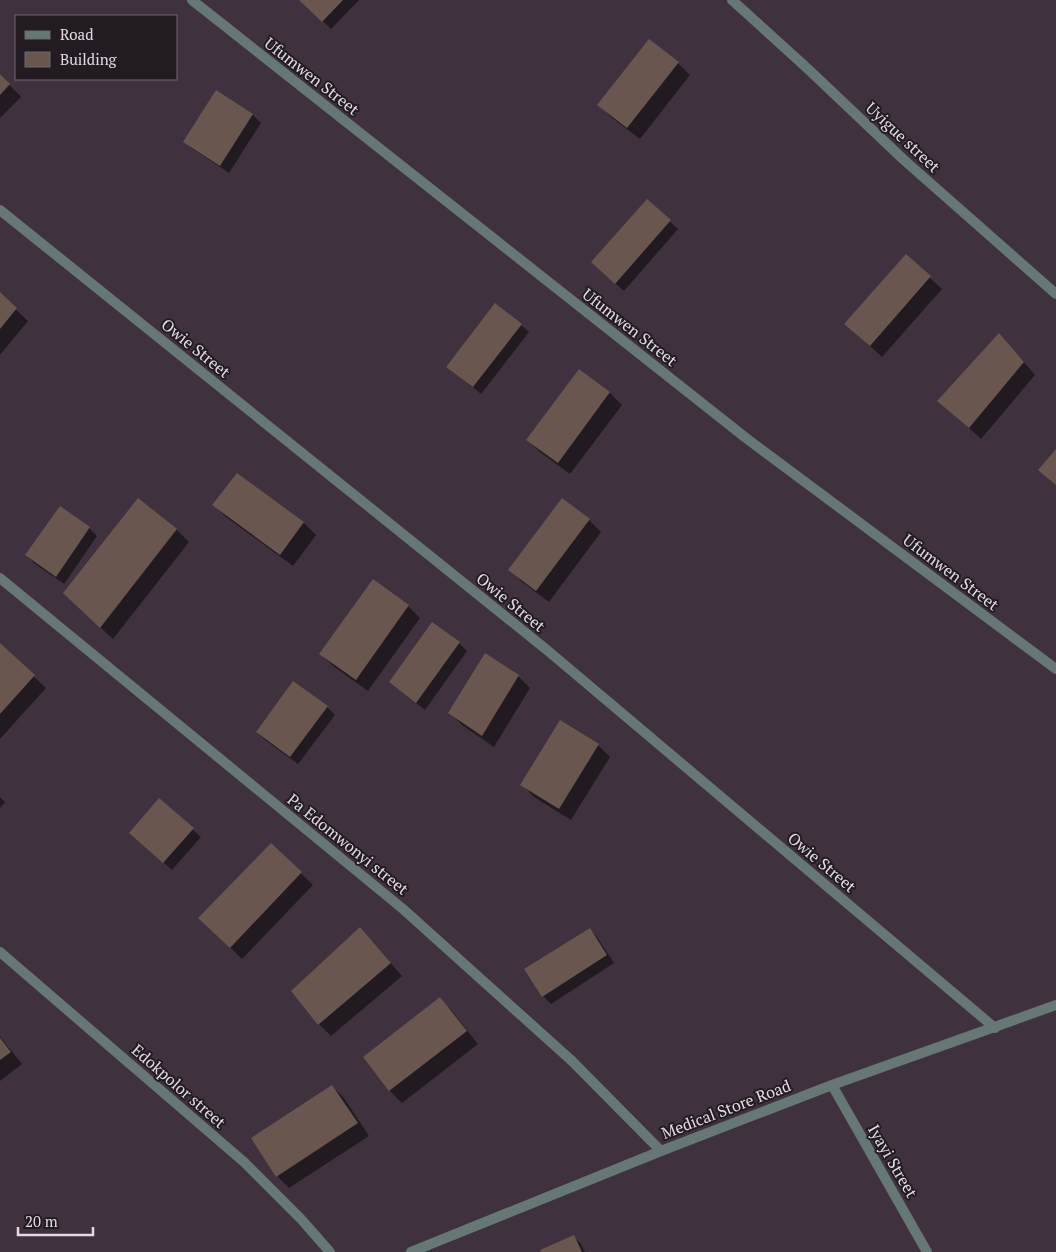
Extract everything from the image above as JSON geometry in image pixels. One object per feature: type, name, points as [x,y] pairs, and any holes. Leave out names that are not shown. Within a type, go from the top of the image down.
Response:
[{"type":"street","name":"Ufumwen Street","points":[[192,0],[746,438],[1056,669]]},
{"type":"street","name":"Uyigue street","points":[[732,0],[904,160],[1056,294]]},
{"type":"street","name":"Owie Street","points":[[0,210],[547,650],[995,1028]]},
{"type":"street","name":"Pa Edomwonyi street","points":[[0,578],[403,909],[572,1060],[661,1151]]},
{"type":"street","name":"Edokpolor street","points":[[0,952],[244,1162],[301,1219],[330,1252]]},
{"type":"street","name":"Medical Store Road","points":[[411,1252],[661,1151],[832,1085],[995,1028],[1056,1004]]},
{"type":"street","name":"Iyayi Street","points":[[832,1085],[927,1252]]},
{"type":"building","points":[[299,0],[343,0],[322,22]]},
{"type":"building","points":[[649,39],[679,62],[627,128],[597,105]]},
{"type":"building","points":[[0,74],[10,84],[0,95]]},
{"type":"building","points":[[216,90],[253,114],[220,166],[183,142]]},
{"type":"building","points":[[647,199],[671,220],[615,284],[591,262]]},
{"type":"building","points":[[906,254],[931,276],[870,346],[844,324]]},
{"type":"building","points":[[0,292],[17,308],[0,329]]},
{"type":"building","points":[[495,303],[522,324],[473,387],[446,367]]},
{"type":"building","points":[[999,333],[1024,362],[969,428],[937,401]]},
{"type":"building","points":[[579,369],[610,392],[558,463],[526,440]]},
{"type":"building","points":[[1056,449],[1056,485],[1038,470]]},
{"type":"building","points":[[237,473],[304,522],[280,555],[212,505]]},
{"type":"building","points":[[138,498],[177,529],[100,628],[63,593]]},
{"type":"building","points":[[562,498],[590,519],[536,591],[508,570]]},
{"type":"building","points":[[60,506],[90,527],[56,577],[25,555]]},
{"type":"building","points":[[373,579],[409,605],[356,680],[319,654]]},
{"type":"building","points":[[432,622],[460,642],[416,703],[389,682]]},
{"type":"building","points":[[0,643],[35,675],[0,714]]},
{"type":"building","points":[[485,653],[519,675],[482,736],[448,713]]},
{"type":"building","points":[[293,681],[328,706],[290,757],[256,732]]},
{"type":"building","points":[[560,720],[599,744],[559,809],[520,785]]},
{"type":"building","points":[[159,798],[194,828],[163,863],[129,833]]},
{"type":"building","points":[[271,843],[302,872],[230,948],[198,918]]},
{"type":"building","points":[[360,927],[391,963],[318,1025],[291,991]]},
{"type":"building","points":[[590,928],[607,955],[542,997],[524,969]]},
{"type":"building","points":[[440,997],[467,1031],[389,1091],[363,1057]]},
{"type":"building","points":[[0,1038],[11,1052],[0,1060]]},
{"type":"building","points":[[332,1085],[358,1123],[276,1177],[251,1138]]},
{"type":"building","points":[[574,1235],[582,1252],[541,1252],[540,1250]]}]
